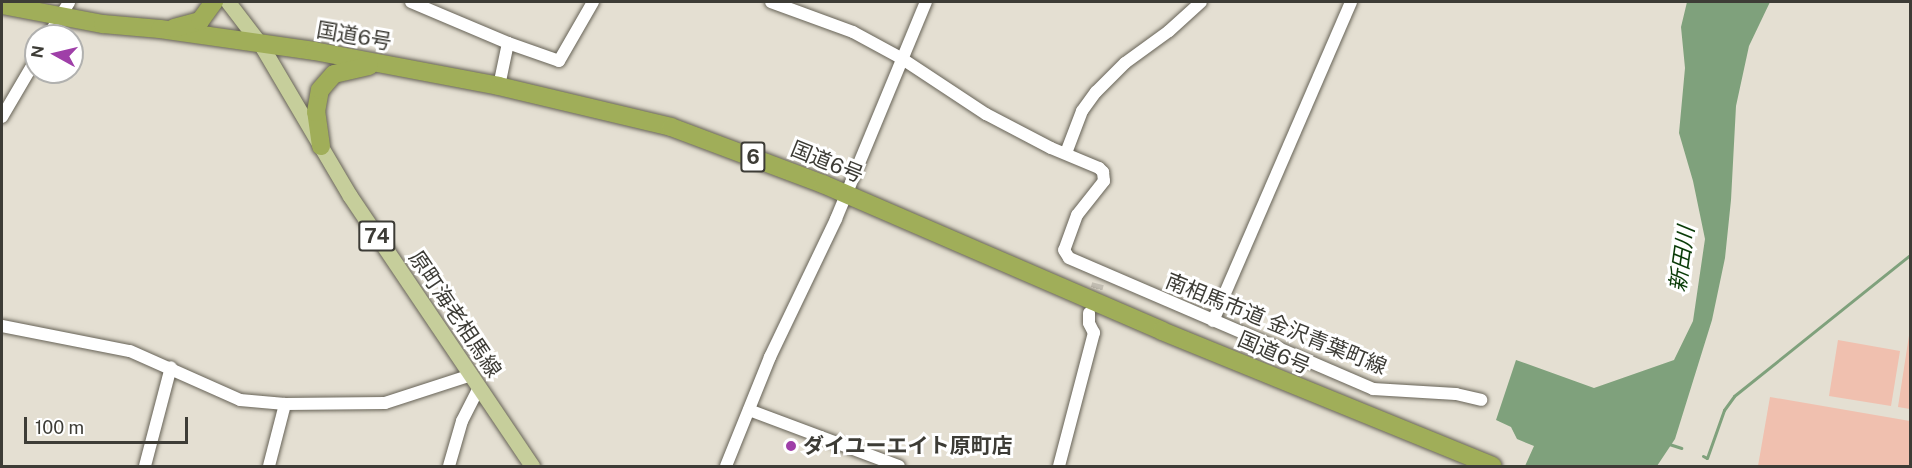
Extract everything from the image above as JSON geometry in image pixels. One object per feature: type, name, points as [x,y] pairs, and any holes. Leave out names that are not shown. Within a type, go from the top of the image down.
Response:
[{"type":"highway","points":[[160,29],[195,24],[205,16],[214,2]]},
{"type":"highway","name":"国道6号","points":[[2,5],[64,9],[103,24],[160,29],[314,51],[499,86],[671,127],[739,151],[844,194],[1162,332],[1492,466]]},
{"type":"highway","points":[[321,146],[317,102],[327,82],[344,70],[385,64]]},
{"type":"main road","name":"原町海老相馬線","points":[[228,2],[261,45],[350,196],[532,466]]},
{"type":"street","points":[[411,2],[508,43],[559,61],[593,2]]},
{"type":"street","name":"南相馬市道 金沢青葉町線","points":[[771,2],[853,32],[901,58],[986,114],[1051,148],[1096,166],[1105,176],[1102,185],[1077,215],[1064,250],[1069,258],[1100,279],[1213,321],[1373,389],[1456,394],[1482,400]]},
{"type":"street","points":[[726,466],[770,357],[836,219],[844,194],[926,2]]},
{"type":"street","points":[[1066,153],[1082,111],[1096,92],[1125,63],[1169,31],[1201,2]]},
{"type":"street","points":[[1213,321],[1351,2]]},
{"type":"street","points":[[55,24],[64,9]]},
{"type":"street","points":[[499,86],[508,43]]},
{"type":"street","points":[[2,117],[24,79]]},
{"type":"street","points":[[1059,466],[1094,333],[1089,323],[1089,313]]},
{"type":"street","points":[[2,326],[130,351],[171,367],[240,400],[285,404],[385,403],[471,375]]},
{"type":"street","points":[[146,466],[171,367]]},
{"type":"street","points":[[449,466],[462,421],[479,388]]},
{"type":"street","points":[[269,466],[285,404]]},
{"type":"street","points":[[749,410],[899,466]]},
{"type":"shaded area","points":[[1687,2],[1770,2],[1749,46],[1736,106],[1725,258],[1712,320],[1675,439],[1657,466],[1525,466],[1534,446],[1517,439],[1511,427],[1496,420],[1516,360],[1594,388],[1674,360],[1693,321],[1705,239],[1693,181],[1679,133],[1685,68],[1681,27]]},
{"type":"shaded area","points":[[1910,329],[1910,409],[1898,407]]},
{"type":"shaded area","points":[[1838,340],[1900,351],[1891,406],[1829,396]]},
{"type":"shaded area","points":[[1770,397],[1910,421],[1910,466],[1758,466]]},
{"type":"waterway","points":[[1703,456],[1707,458],[1724,410],[1734,396],[1910,255]]},
{"type":"waterway","points":[[1669,444],[1681,448]]},
{"type":"tunnel","points":[[1092,306],[1098,284]]},
{"type":"place","name":"ダイユーエイト原町店","points":[[791,446]]},
{"type":"water label","name":"新田川","points":[[1682,259]]}]
